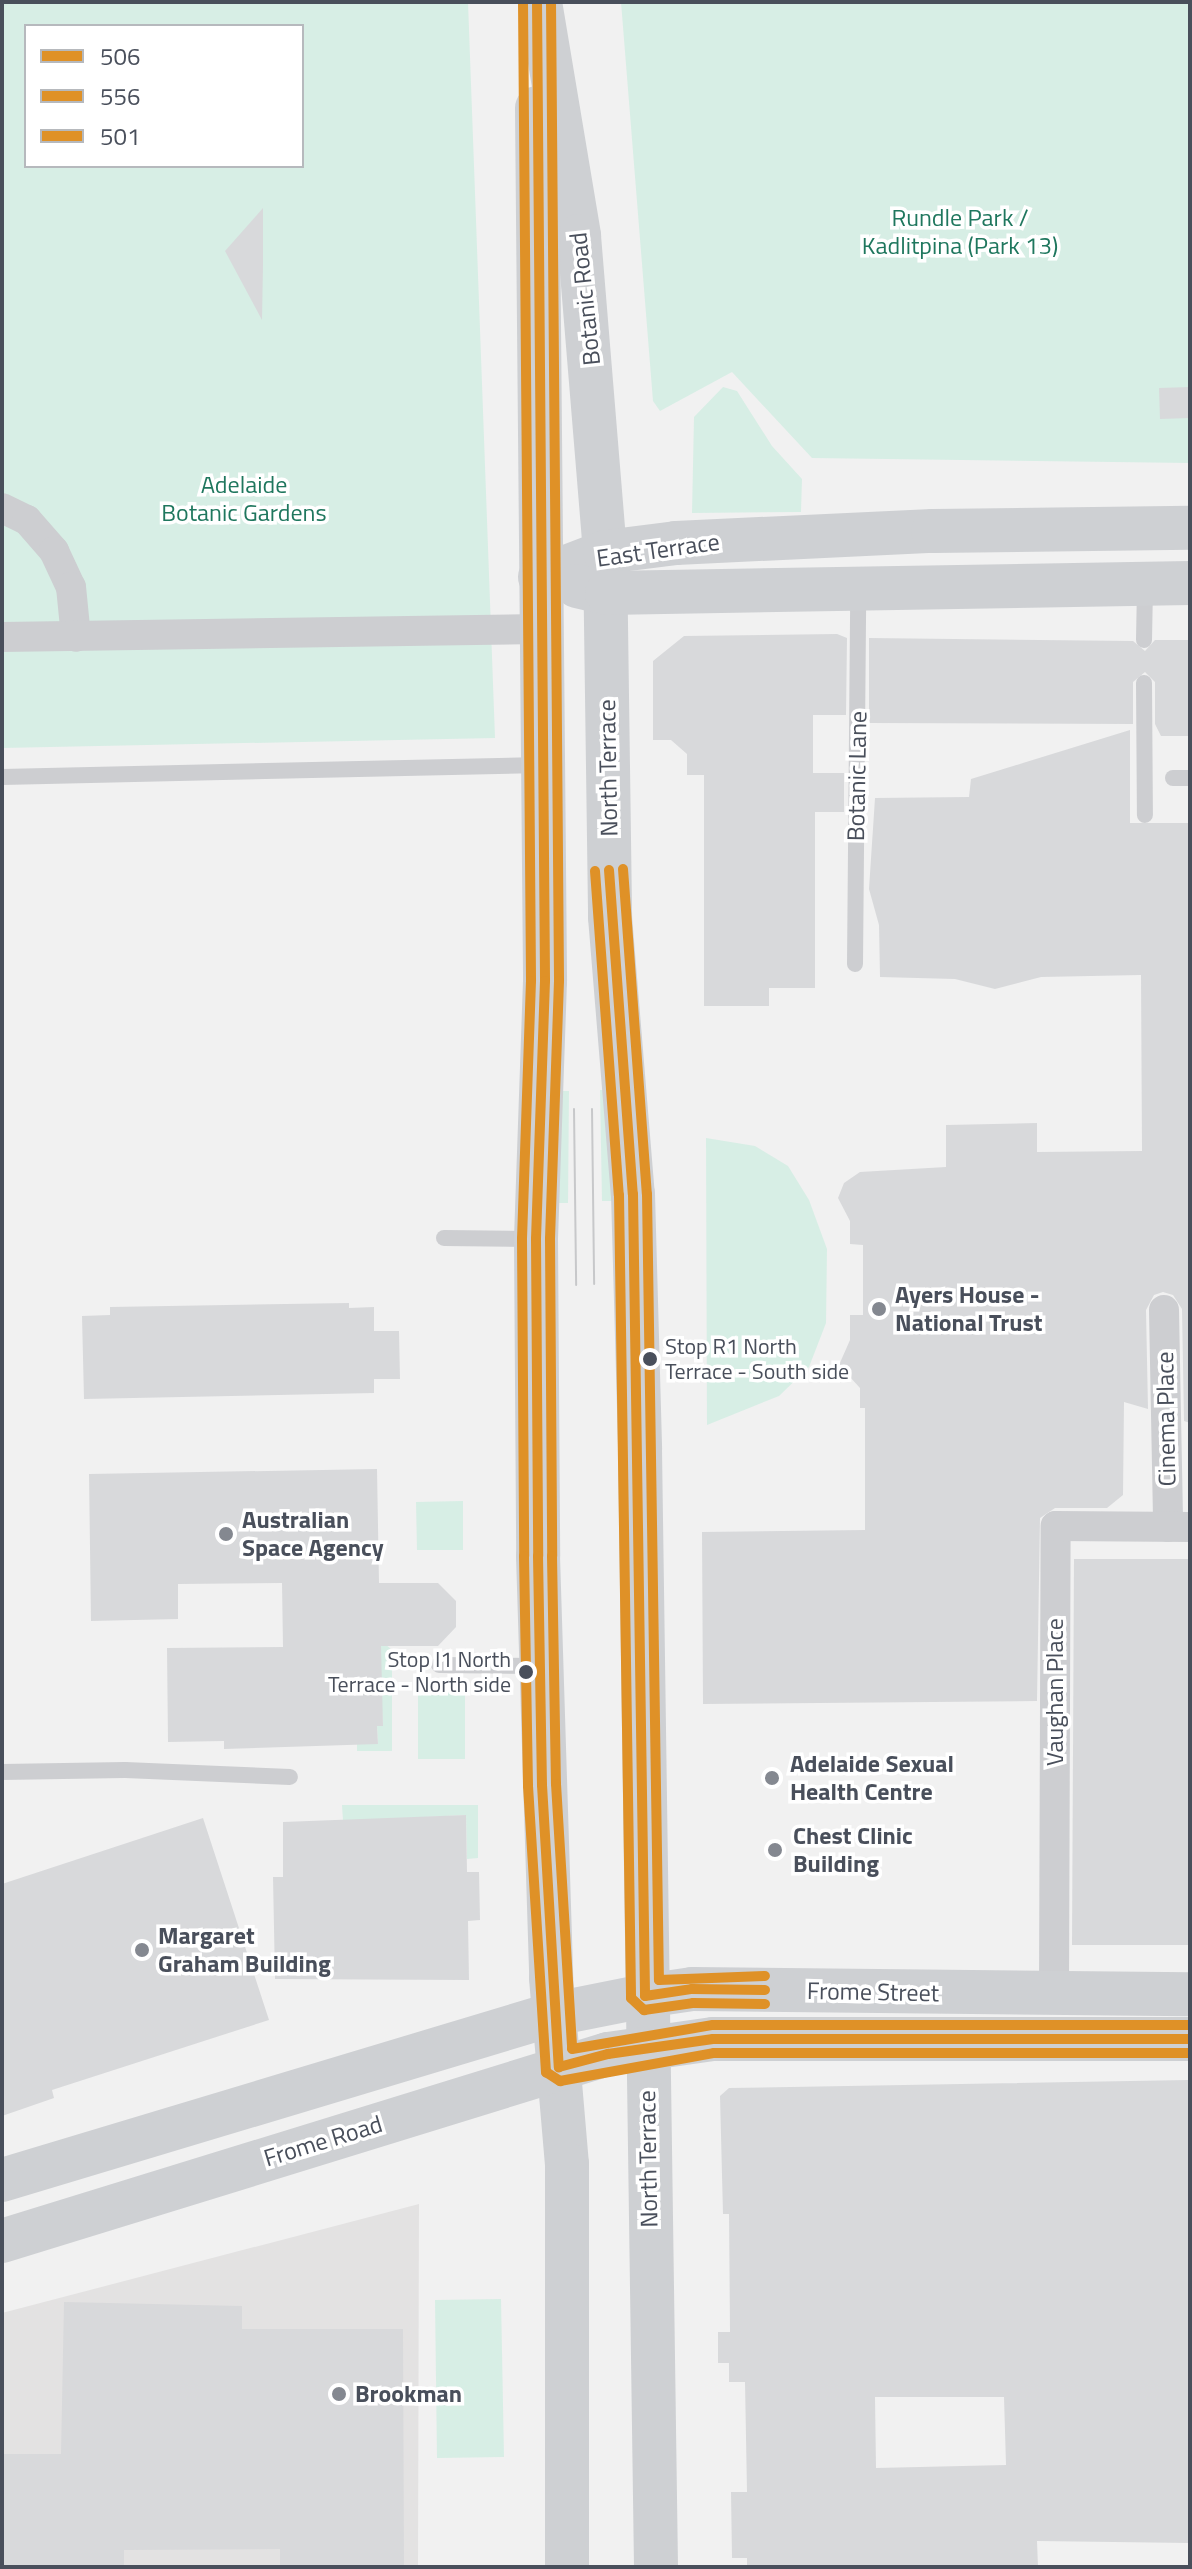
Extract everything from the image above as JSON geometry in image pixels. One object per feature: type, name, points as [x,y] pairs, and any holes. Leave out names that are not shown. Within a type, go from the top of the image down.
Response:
[{"type":"main road","name":"Botanic Road","points":[[538,2],[579,236],[606,572]]},
{"type":"main road","name":"Botanic Road","points":[[538,2],[540,577]]},
{"type":"main road","name":"East Terrace","points":[[606,572],[676,543],[933,531],[1190,528]]},
{"type":"main road","points":[[933,531],[935,588]]},
{"type":"main road","name":"East Terrace","points":[[540,577],[606,572],[858,589],[1190,583]]},
{"type":"main road","name":"North Terrace","points":[[606,572],[610,917],[633,1194],[640,1449],[645,2048],[656,2567]]},
{"type":"main road","points":[[540,577],[545,997],[536,1239],[540,1666],[554,2014],[567,2164],[567,2567]]},
{"type":"main road","name":"Frome Street","points":[[645,1996],[692,1989],[1190,1994]]},
{"type":"main road","points":[[1054,1992],[1054,2040]]},
{"type":"main road","points":[[2,2180],[554,2014],[645,1996]]},
{"type":"main road","name":"Frome Street","points":[[645,2048],[713,2039],[1190,2039]]},
{"type":"main road","name":"Frome Road","points":[[2,2241],[559,2067],[645,2048]]},
{"type":"street","points":[[2,508],[27,520],[54,551],[71,587],[76,637]]},
{"type":"street","points":[[2,637],[540,629]]},
{"type":"street","name":"Cinema Place","points":[[1164,1310],[1179,1527]]},
{"type":"street","name":"Vaughan Place","points":[[1054,1992],[1056,1526],[1179,1527]]},
{"type":"lane","points":[[1144,640],[1145,584]]},
{"type":"lane","name":"Botanic Lane","points":[[855,964],[858,589]]},
{"type":"lane","points":[[1144,683],[1145,815]]},
{"type":"lane","points":[[2,777],[544,765]]},
{"type":"lane","points":[[444,1238],[536,1239]]},
{"type":"lane","points":[[439,1665],[540,1666]]},
{"type":"lane","points":[[2,1772],[125,1770],[290,1777]]},
{"type":"shaded area","points":[[419,2204],[418,2567],[2,2567],[2,2313]]},
{"type":"green space","name":"Adelaide Botanic Gardens","points":[[2,2],[468,2],[495,738],[2,748]]},
{"type":"green space","name":"Rundle Park / Kadlitpina (Park 13)","points":[[621,2],[1190,2],[1190,463],[812,458],[732,372],[660,411],[653,401]]},
{"type":"green space","points":[[723,387],[737,391],[772,446],[802,479],[801,512],[692,513],[694,417]]},
{"type":"green space","points":[[600,1090],[605,1090],[617,1201],[602,1201]]},
{"type":"green space","points":[[559,1091],[569,1091],[568,1203],[554,1203]]},
{"type":"green space","points":[[706,1138],[755,1146],[788,1166],[809,1200],[827,1249],[826,1323],[809,1367],[779,1396],[707,1425]]},
{"type":"green space","points":[[463,1501],[463,1550],[417,1550],[416,1502]]},
{"type":"green space","points":[[377,1637],[392,1650],[392,1751],[357,1751],[357,1744],[378,1744],[377,1726],[383,1725]]},
{"type":"green space","points":[[418,1680],[465,1680],[465,1759],[418,1759]]},
{"type":"green space","points":[[342,1805],[478,1805],[478,1858],[467,1859],[466,1815],[343,1821]]},
{"type":"green space","points":[[501,2299],[504,2457],[437,2458],[435,2300]]},
{"type":"building","points":[[263,208],[263,265],[262,320],[225,251]]},
{"type":"building","points":[[1190,387],[1190,418],[1160,419],[1159,388]]},
{"type":"building","points":[[837,634],[847,638],[846,715],[813,715],[813,773],[844,773],[844,812],[815,812],[815,988],[769,988],[769,1006],[704,1006],[704,775],[687,775],[687,754],[671,740],[653,740],[653,661],[684,636]]},
{"type":"building","points":[[869,638],[1133,641],[1145,651],[1155,640],[1190,640],[1190,736],[1161,736],[1155,724],[1155,682],[1145,672],[1133,682],[1133,724],[869,723]]},
{"type":"building","points":[[1130,730],[1130,823],[1190,823],[1190,1423],[1184,1421],[1182,1309],[1173,1295],[1163,1292],[1154,1295],[1146,1310],[1148,1409],[1124,1402],[1123,1495],[1107,1508],[1055,1508],[1040,1518],[1037,1701],[703,1704],[702,1532],[865,1530],[865,1408],[860,1408],[860,1388],[839,1365],[850,1340],[850,1315],[863,1315],[863,1245],[850,1244],[850,1221],[838,1198],[844,1183],[860,1172],[946,1167],[946,1125],[1037,1123],[1037,1152],[1142,1151],[1141,975],[1041,977],[995,989],[955,979],[880,977],[879,925],[869,889],[875,798],[969,797],[971,779]]},
{"type":"building","points":[[349,1303],[349,1308],[374,1307],[374,1331],[399,1331],[400,1379],[374,1379],[374,1393],[84,1399],[82,1316],[110,1315],[110,1307]]},
{"type":"building","points":[[377,1469],[379,1583],[438,1583],[456,1601],[456,1627],[438,1646],[381,1646],[383,1726],[377,1726],[378,1744],[224,1749],[224,1741],[168,1742],[167,1648],[283,1647],[282,1583],[178,1584],[178,1619],[91,1621],[89,1474]]},
{"type":"building","points":[[1074,1559],[1190,1559],[1190,1945],[1072,1945]]},
{"type":"building","points":[[466,1815],[467,1872],[479,1872],[480,1920],[468,1921],[469,1980],[275,1979],[273,1877],[283,1877],[283,1822]]},
{"type":"building","name":"Margaret Graham Building","points":[[203,1818],[269,2020],[52,2090],[54,2098],[2,2116],[2,1884]]},
{"type":"building","points":[[1188,2080],[1190,2543],[1037,2541],[1038,2567],[747,2567],[747,2558],[732,2558],[731,2492],[747,2492],[745,2382],[729,2382],[729,2363],[718,2363],[718,2332],[730,2332],[729,2214],[723,2214],[720,2096],[729,2088]],"holes":[[[875,2397],[1004,2397],[1006,2465],[876,2468]]]},
{"type":"building","points":[[64,2302],[242,2306],[242,2329],[403,2329],[404,2567],[280,2567],[280,2549],[124,2550],[124,2567],[2,2567],[2,2454],[61,2454]]},
{"type":"tram line","points":[[574,1109],[576,1285]]},
{"type":"tram line","points":[[592,1109],[594,1284]]},
{"type":"transit line","name":"556","points":[[523,2],[531,981],[522,1239],[524,1556],[528,1786],[546,2072],[560,2081],[714,2053],[1190,2053]]},
{"type":"transit line","name":"506","points":[[537,2],[545,981],[536,1239],[538,1556],[542,1785],[559,2067],[608,2054],[713,2039],[1190,2039]]},
{"type":"transit line","name":"501","points":[[551,2],[559,981],[550,1239],[552,1556],[556,1784],[572,2049],[713,2025],[1190,2025]]},
{"type":"transit line","name":"501","points":[[623,869],[647,1194],[659,1980],[765,1976]]},
{"type":"transit line","name":"506","points":[[609,870],[633,1194],[645,1996],[692,1989],[765,1990]]},
{"type":"transit line","name":"556","points":[[595,871],[619,1195],[631,1998],[644,2010],[693,2003],[765,2004]]},
{"type":"place","name":"Ayers House - National Trust","points":[[879,1309]]},
{"type":"place","name":"Stop R1 North Terrace - South side","points":[[650,1359]]},
{"type":"place","name":"Australian Space Agency","points":[[226,1534]]},
{"type":"place","name":"Stop I1 North Terrace - North side","points":[[526,1672]]},
{"type":"place","name":"Adelaide Sexual Health Centre","points":[[772,1778]]},
{"type":"place","name":"Chest Clinic Building","points":[[775,1850]]},
{"type":"place","name":"Margaret Graham Building","points":[[142,1950]]},
{"type":"place","name":"Brookman","points":[[339,2394]]}]
